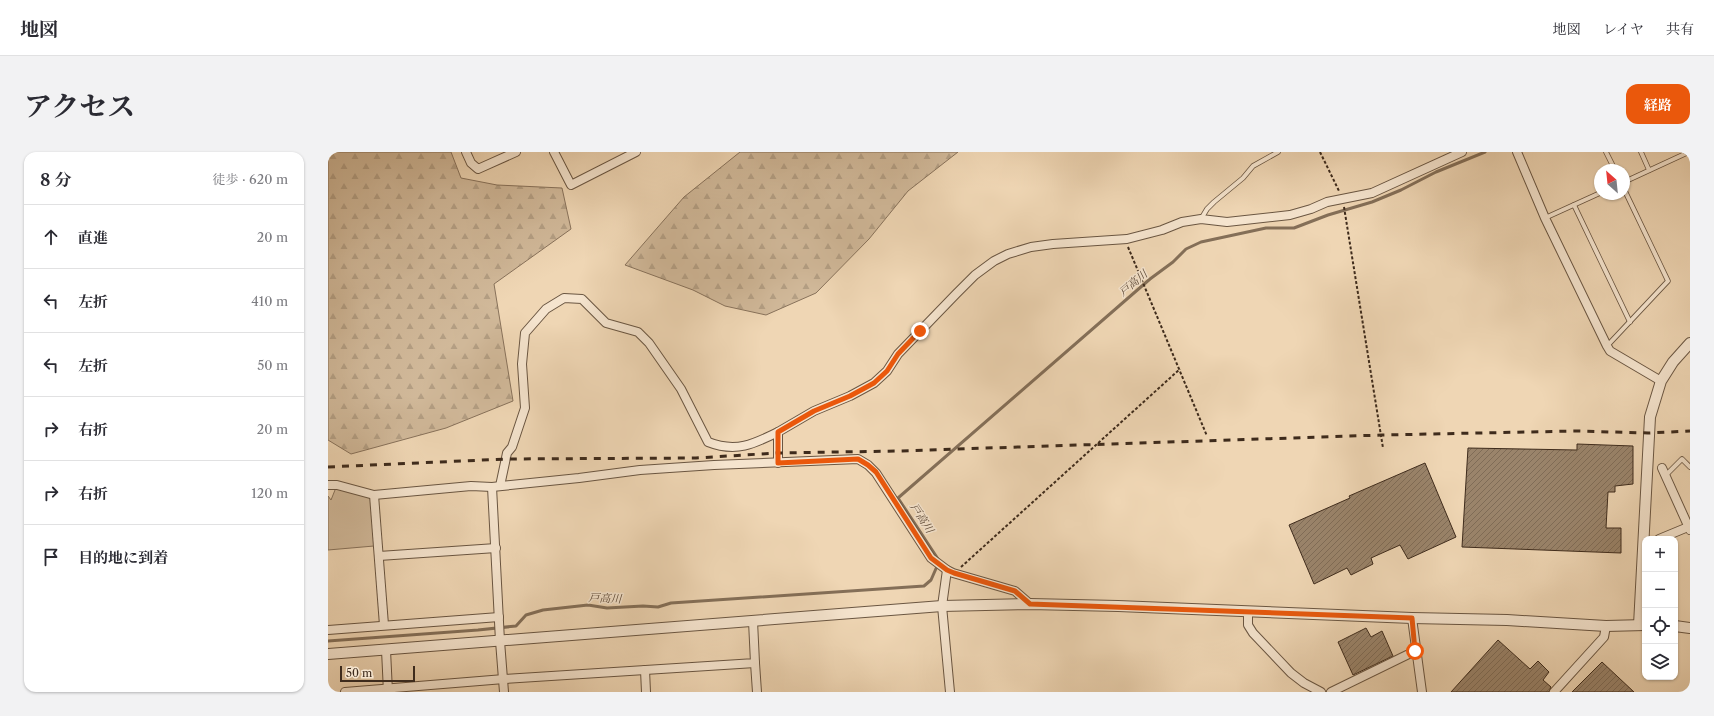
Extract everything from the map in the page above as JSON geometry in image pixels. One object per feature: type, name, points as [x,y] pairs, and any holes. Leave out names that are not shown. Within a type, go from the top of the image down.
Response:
[{"type":"street","points":[[466,152],[471,163],[478,169],[516,152]]},
{"type":"street","points":[[554,152],[571,185],[636,152]]},
{"type":"street","points":[[504,692],[496,548],[496,486],[507,453],[512,447],[525,408],[522,364],[525,333],[546,309],[564,298],[582,299],[606,323],[638,332],[649,343],[681,389],[708,442],[722,447],[742,447],[778,432],[814,411],[850,396],[874,383],[887,371],[898,354],[975,275],[994,261],[1008,254],[1031,247],[1053,244],[1127,239],[1162,230],[1182,222],[1201,219],[1227,222],[1290,215],[1311,209],[1327,202],[1372,193],[1462,152]]},
{"type":"street","points":[[1517,152],[1545,218],[1610,351],[1661,380]]},
{"type":"street","points":[[1644,536],[1648,433],[1652,409],[1661,380],[1673,362],[1690,343]]},
{"type":"street","points":[[778,432],[778,463]]},
{"type":"street","points":[[328,485],[337,485],[374,495],[471,486],[496,486],[579,478],[640,470],[714,465],[858,459],[876,472],[931,558],[950,572],[1015,591],[1030,604]]},
{"type":"street","points":[[1664,472],[1689,528],[1667,536]]},
{"type":"street","points":[[328,477],[337,485]]},
{"type":"street","points":[[374,495],[384,625]]},
{"type":"street","points":[[379,556],[496,548]]},
{"type":"street","points":[[950,572],[942,606],[950,692]]},
{"type":"street","points":[[1642,608],[1643,572]]},
{"type":"street","points":[[328,654],[942,606],[1030,604],[1507,620],[1606,626],[1642,625]]},
{"type":"street","points":[[1248,612],[1248,625],[1253,633],[1291,673],[1304,683],[1321,692]]},
{"type":"street","points":[[328,630],[499,617]]},
{"type":"street","points":[[1412,618],[1415,651],[1422,692]]},
{"type":"street","points":[[752,621],[757,692]]},
{"type":"street","points":[[1554,692],[1604,637],[1606,626]]},
{"type":"street","points":[[1678,626],[1690,628]]},
{"type":"street","points":[[386,650],[388,690]]},
{"type":"street","points":[[1331,692],[1415,651]]},
{"type":"street","points":[[345,692],[388,690],[504,679],[755,662]]},
{"type":"street","points":[[645,670],[646,692]]},
{"type":"lane","points":[[1201,219],[1207,209],[1214,202],[1243,178],[1254,166],[1278,152]]},
{"type":"lane","points":[[1606,152],[1612,164]]},
{"type":"lane","points":[[1640,152],[1649,170]]},
{"type":"lane","points":[[1630,179],[1689,152]]},
{"type":"lane","points":[[1545,218],[1594,197]]},
{"type":"lane","points":[[1607,346],[1668,281],[1629,200]]},
{"type":"lane","points":[[1574,206],[1630,322]]},
{"type":"lane","points":[[1664,472],[1682,459],[1690,467]]},
{"type":"path","points":[[1320,152],[1343,199],[1384,448]]},
{"type":"path","points":[[1127,239],[1129,250],[1207,436]]},
{"type":"path","points":[[950,572],[1180,369]]},
{"type":"green space","points":[[328,152],[451,152],[461,178],[497,185],[562,188],[571,229],[494,284],[513,401],[446,428],[351,454],[328,440]]},
{"type":"green space","points":[[740,152],[958,152],[908,191],[869,239],[816,293],[766,315],[725,306],[693,290],[625,265],[684,197]]},
{"type":"green space","points":[[337,485],[371,496],[374,546],[328,550],[328,496],[331,500]]},
{"type":"building","points":[[1577,444],[1633,446],[1633,484],[1615,486],[1615,492],[1608,492],[1606,528],[1621,528],[1621,553],[1462,547],[1468,448],[1577,450]]},
{"type":"building","points":[[1425,463],[1456,537],[1408,559],[1400,545],[1371,558],[1373,564],[1351,575],[1347,568],[1314,584],[1289,525],[1350,498],[1349,496]]},
{"type":"building","points":[[1366,628],[1371,637],[1382,631],[1393,656],[1353,675],[1338,642]]},
{"type":"building","points":[[1498,640],[1530,669],[1538,661],[1549,672],[1543,680],[1551,687],[1549,692],[1451,692]]},
{"type":"building","points":[[1602,662],[1634,692],[1572,692]]},
{"type":"waterway","name":"戸高川","points":[[938,559],[898,498],[1150,279],[1173,262],[1186,249],[1201,242],[1266,228],[1294,228],[1328,215],[1372,202],[1401,190],[1436,172],[1485,152]]},
{"type":"waterway","name":"戸高川","points":[[328,641],[516,626],[526,615],[543,610],[588,605],[607,608],[643,606],[658,607],[671,603],[924,586],[931,580],[938,564]]},
{"type":"railway","points":[[328,467],[506,459],[696,458],[777,453],[898,451],[1382,435],[1577,431],[1648,433],[1690,431]]},
{"type":"route","points":[[920,331],[898,354],[887,371],[874,383],[850,396],[814,411],[778,432],[778,463],[858,459],[876,472],[931,558],[947,570],[954,573],[1015,591],[1030,604],[1118,606],[1412,618],[1415,651]]}]
